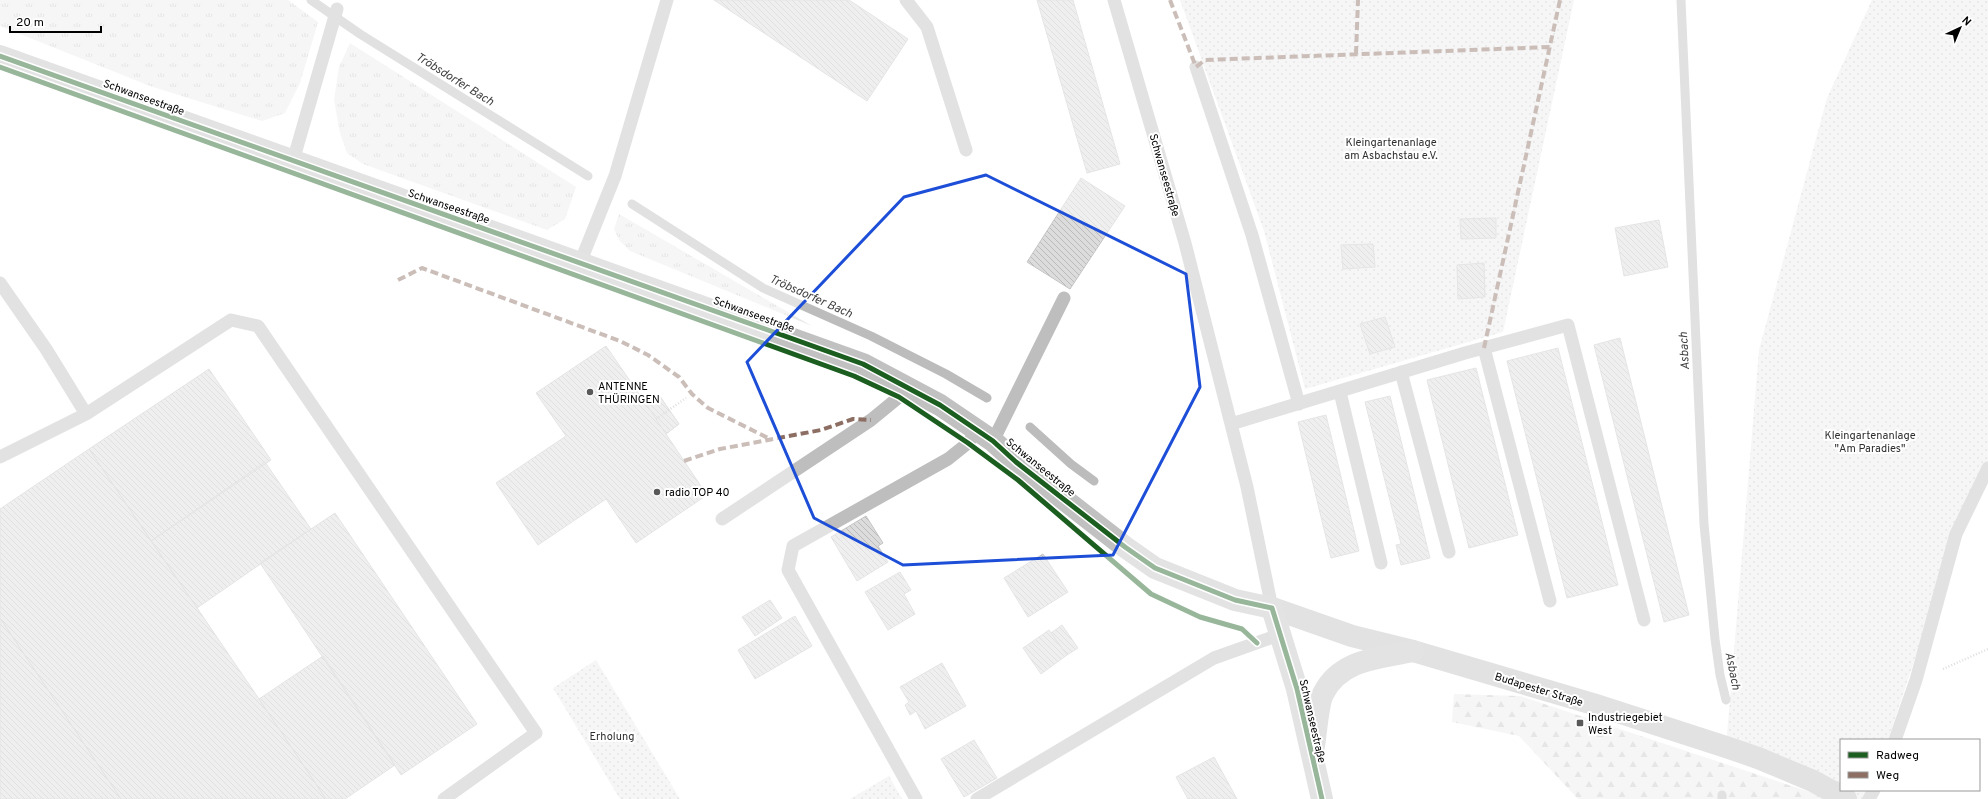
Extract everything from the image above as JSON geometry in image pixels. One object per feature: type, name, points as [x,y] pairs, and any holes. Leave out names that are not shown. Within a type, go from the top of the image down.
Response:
[{"type":"street","name":"Schwanseestraße","points":[[0,56],[293,162],[864,364],[940,405],[985,435],[1022,467],[1125,547],[1155,568],[1235,600],[1272,608],[1279,635],[1297,689],[1322,799]]},
{"type":"street","name":"Budapester Straße","points":[[1272,608],[1352,636],[1413,651],[1646,721],[1758,758],[1813,781],[1846,799]]},
{"type":"street","points":[[1312,759],[1322,695],[1337,676],[1356,663],[1413,651]]},
{"type":"lane","points":[[580,263],[615,176],[667,0]]},
{"type":"lane","points":[[906,0],[927,27],[966,150]]},
{"type":"lane","name":"Schwanseestraße","points":[[1114,0],[1184,243],[1247,487],[1272,608]]},
{"type":"lane","points":[[293,162],[337,9]]},
{"type":"lane","points":[[1196,67],[1252,235],[1299,404]]},
{"type":"lane","points":[[0,283],[46,349],[86,414]]},
{"type":"lane","points":[[916,799],[788,570],[793,546],[948,458],[968,443],[985,435],[1064,298]]},
{"type":"lane","points":[[0,457],[86,414],[231,320],[258,326],[536,733],[444,799]]},
{"type":"lane","points":[[1231,424],[1340,392],[1401,372],[1568,325],[1644,620]]},
{"type":"lane","points":[[1484,348],[1550,601]]},
{"type":"lane","points":[[1401,372],[1449,552]]},
{"type":"lane","points":[[722,519],[871,420],[899,397],[906,386]]},
{"type":"lane","points":[[1340,392],[1381,563]]},
{"type":"lane","points":[[1895,739],[1916,680],[1956,534],[1988,468]]},
{"type":"lane","points":[[977,799],[1214,658],[1279,635]]},
{"type":"path","points":[[656,419],[686,398]]},
{"type":"path","points":[[1916,680],[1988,649]]},
{"type":"highlighted area","points":[[986,175],[1186,274],[1200,387],[1113,555],[903,565],[814,518],[747,362],[904,197]]},
{"type":"green space","points":[[0,0],[288,0],[318,22],[300,83],[285,113],[262,121],[150,86],[0,26]]},
{"type":"green space","name":"Kleingartenanlage am Asbachstau e.V.","points":[[1180,0],[1574,0],[1503,332],[1305,389],[1264,231]]},
{"type":"green space","name":"Kleingartenanlage \"Am Paradies\"","points":[[1872,0],[1988,0],[1988,468],[1956,534],[1888,739],[1840,739],[1840,791],[1871,791],[1868,799],[1858,799],[1726,747],[1759,350],[1827,98]]},
{"type":"green space","points":[[350,43],[576,187],[565,219],[547,230],[363,164],[347,153],[340,133],[334,100],[339,67]]},
{"type":"green space","points":[[619,214],[812,326],[630,251],[619,240],[614,229]]},
{"type":"green space","name":"Erholung","points":[[596,660],[680,799],[620,799],[553,688]]},
{"type":"green space","points":[[1454,694],[1520,696],[1816,794],[1824,799],[1578,799],[1519,736],[1452,722]]},
{"type":"green space","points":[[889,776],[902,799],[850,799]]},
{"type":"building","points":[[714,0],[849,0],[908,39],[867,101]]},
{"type":"building","points":[[1037,0],[1073,0],[1120,164],[1087,173]]},
{"type":"building","points":[[1081,178],[1125,206],[1070,289],[1027,262]]},
{"type":"building","points":[[1496,218],[1496,238],[1461,239],[1460,219]]},
{"type":"building","points":[[1659,220],[1668,267],[1624,276],[1615,228]]},
{"type":"building","points":[[1373,244],[1375,267],[1343,269],[1341,245]]},
{"type":"building","points":[[1484,263],[1485,297],[1458,299],[1457,265]]},
{"type":"building","points":[[1385,317],[1395,347],[1370,354],[1360,324]]},
{"type":"building","points":[[1620,338],[1689,615],[1664,622],[1594,345]]},
{"type":"building","points":[[606,346],[646,404],[659,395],[679,424],[666,434],[707,495],[636,543],[606,499],[538,545],[496,483],[566,436],[536,393]]},
{"type":"building","points":[[1558,348],[1618,585],[1567,598],[1507,361]]},
{"type":"building","points":[[1476,368],[1518,535],[1469,548],[1427,380]]},
{"type":"building","points":[[209,369],[271,460],[151,541],[89,449]]},
{"type":"building","points":[[659,395],[679,424],[666,434],[646,404]]},
{"type":"building","points":[[1390,396],[1430,558],[1401,565],[1396,545],[1401,544],[1365,402]]},
{"type":"building","points":[[1326,415],[1359,551],[1331,558],[1298,422]]},
{"type":"building","points":[[89,449],[326,799],[121,799],[0,618],[0,509]]},
{"type":"building","points":[[265,462],[311,529],[197,608],[151,541]]},
{"type":"building","points":[[335,513],[477,724],[401,775],[260,563]]},
{"type":"building","points":[[866,516],[883,543],[878,546],[888,562],[857,581],[831,537]]},
{"type":"building","points":[[1043,554],[1068,592],[1028,617],[1004,578]]},
{"type":"building","points":[[900,572],[911,590],[904,594],[915,614],[888,630],[865,592]]},
{"type":"building","points":[[770,600],[782,618],[755,636],[742,617]]},
{"type":"building","points":[[795,616],[812,646],[755,679],[738,650]]},
{"type":"building","points":[[0,618],[121,799],[0,799]]},
{"type":"building","points":[[1062,625],[1078,648],[1067,655],[1051,633]]},
{"type":"building","points":[[1049,630],[1067,655],[1041,674],[1023,648]]},
{"type":"building","points":[[323,656],[395,765],[345,799],[326,799],[259,699]]},
{"type":"building","points":[[942,663],[966,706],[925,729],[916,711],[910,715],[905,705],[909,702],[900,687]]},
{"type":"building","points":[[974,740],[997,778],[964,797],[941,759]]},
{"type":"building","points":[[1214,757],[1237,799],[1188,799],[1176,777]]},
{"type":"waterway","name":"Tröbsdorfer Bach","points":[[311,0],[360,34],[588,176]]},
{"type":"waterway","name":"Asbach","points":[[1681,0],[1704,524],[1715,639],[1720,675],[1726,700]]},
{"type":"waterway","name":"Tröbsdorfer Bach","points":[[632,204],[763,288],[871,336],[946,374],[987,398]]},
{"type":"waterway","name":"Tröbsdorfer Bach","points":[[1030,427],[1071,464],[1094,481]]},
{"type":"marked path","points":[[1170,0],[1196,67],[1205,60],[1550,47]]},
{"type":"marked path","points":[[1356,54],[1358,0]]},
{"type":"marked path","points":[[1484,348],[1560,0]]},
{"type":"marked path","points":[[398,280],[422,268],[620,341],[648,355],[679,377],[692,394],[708,408],[772,440]]},
{"type":"marked path","points":[[684,461],[720,449],[821,430],[853,419],[871,420]]},
{"type":"cycle path","points":[[0,56],[863,364],[940,405],[993,441],[1016,462],[1125,547],[1155,568],[1235,600],[1272,608],[1297,689],[1322,799]]},
{"type":"cycle path","points":[[0,67],[854,376],[899,397],[968,443],[1018,480],[1151,594],[1200,617],[1242,629],[1257,643]]},
{"type":"place","name":"ANTENNE THÜRINGEN","points":[[590,392]]},
{"type":"place","name":"radio TOP 40","points":[[657,492]]},
{"type":"place","name":"Industriegebiet West","points":[[1580,723]]}]
